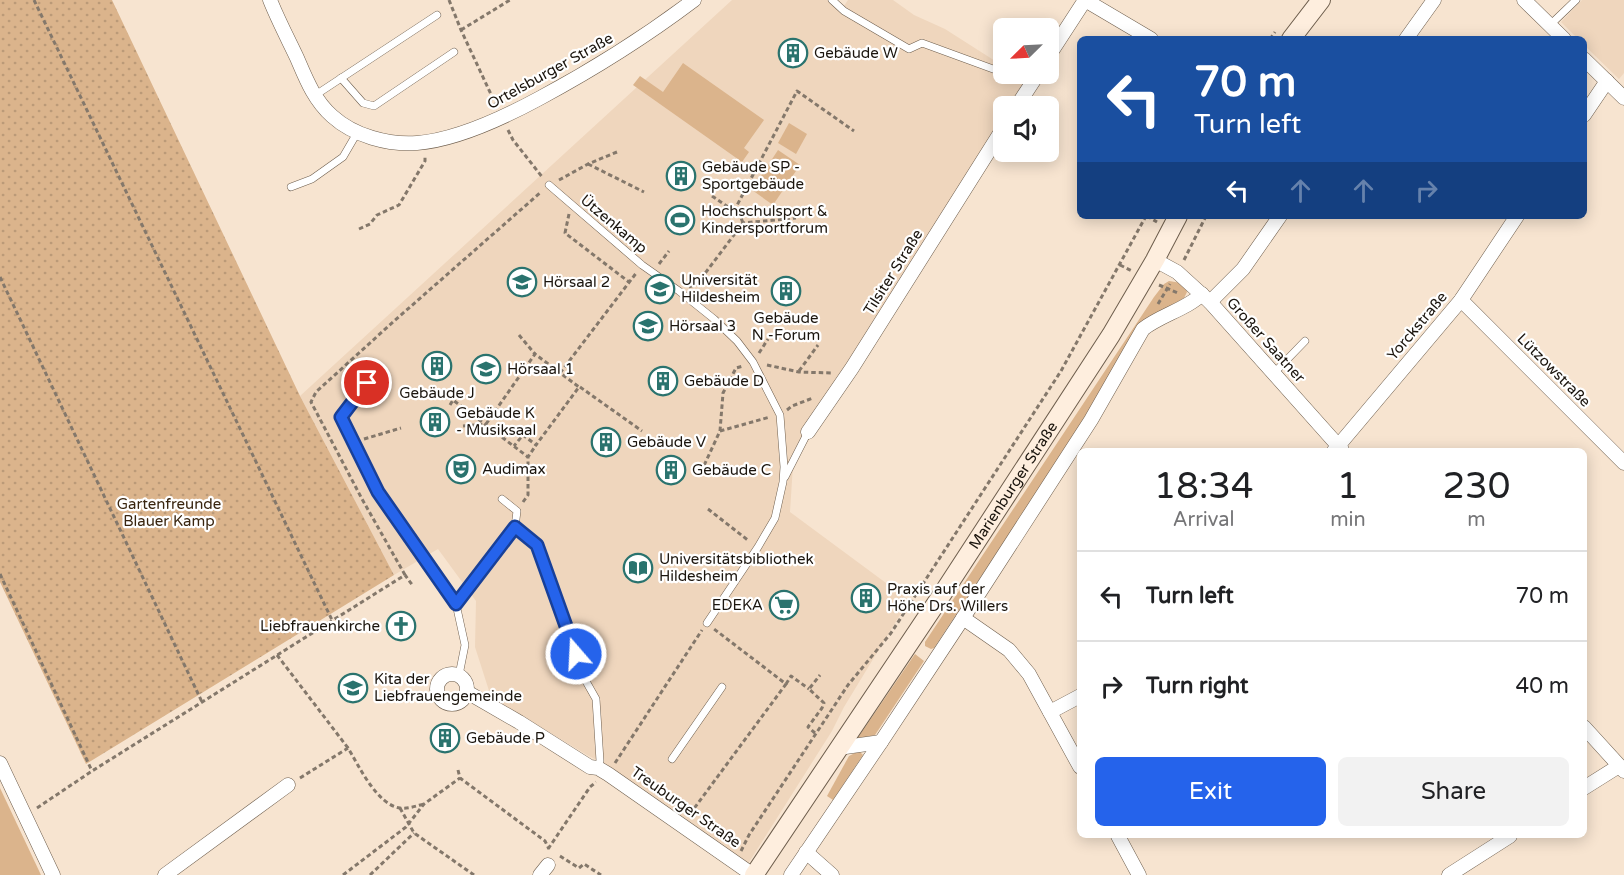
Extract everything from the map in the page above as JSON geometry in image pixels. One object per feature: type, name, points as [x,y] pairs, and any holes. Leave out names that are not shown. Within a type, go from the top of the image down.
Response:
[{"type":"main road","points":[[1294,36],[1321,0]]},
{"type":"main road","name":"Marienburger Straße","points":[[754,875],[1092,365],[1145,278],[1176,219]]},
{"type":"street","name":"Ortelsburger Straße","points":[[270,0],[314,96],[332,116],[357,133],[393,143],[418,143],[453,135],[502,118],[604,62],[694,0]]},
{"type":"street","points":[[1059,40],[1085,0],[1145,36]]},
{"type":"street","points":[[1408,36],[1434,0]]},
{"type":"street","points":[[1524,0],[1561,36]]},
{"type":"street","points":[[1587,62],[1624,98]]},
{"type":"street","points":[[1587,111],[1607,81]]},
{"type":"street","name":"Tilsiter Straße","points":[[808,432],[852,368],[993,145]]},
{"type":"street","name":"Marienburger Straße","points":[[791,875],[963,618],[1091,420],[1143,328],[1154,320],[1202,298],[1243,269],[1278,219]]},
{"type":"street","name":"Yorckstraße","points":[[1339,448],[1461,300],[1515,219]]},
{"type":"street","name":"Großer Saatner","points":[[1155,260],[1178,272],[1274,373],[1337,448]]},
{"type":"street","name":"Lützowstraße","points":[[1461,300],[1624,463]]},
{"type":"street","points":[[963,618],[1009,650],[1029,674],[1077,762]]},
{"type":"street","points":[[448,674],[459,675],[466,682],[467,692],[463,700],[454,704],[445,702],[437,691],[440,681],[448,674]]},
{"type":"street","name":"Treuburger Straße","points":[[467,692],[590,767],[603,771],[754,875]]},
{"type":"street","points":[[1050,712],[1077,698]]},
{"type":"street","points":[[1587,730],[1621,769],[1587,786]]},
{"type":"street","points":[[838,748],[881,742]]},
{"type":"street","points":[[0,763],[53,875]]},
{"type":"street","points":[[165,875],[288,786]]},
{"type":"street","points":[[1119,838],[1139,875]]},
{"type":"street","points":[[1449,875],[1507,838]]},
{"type":"street","points":[[806,852],[832,875]]},
{"type":"lane","points":[[832,0],[844,11],[909,49],[922,43],[993,69]]},
{"type":"lane","points":[[1550,25],[1576,0]]},
{"type":"lane","points":[[314,96],[437,15]]},
{"type":"lane","points":[[341,78],[363,103],[374,106],[454,52]]},
{"type":"lane","points":[[291,187],[312,179],[343,157],[357,133]]},
{"type":"lane","name":"Ützenkamp","points":[[549,185],[652,273],[714,319],[737,341],[753,362],[780,415],[783,482]]},
{"type":"lane","points":[[1274,373],[1305,340]]},
{"type":"lane","points":[[379,366],[341,417],[378,492],[456,604],[465,645],[459,675]]},
{"type":"lane","points":[[707,623],[758,547],[774,518],[783,482],[808,432]]},
{"type":"lane","points":[[456,604],[515,527],[517,511],[502,499]]},
{"type":"lane","points":[[515,527],[537,545],[583,676],[596,699],[600,761],[603,771]]},
{"type":"lane","points":[[672,759],[722,687]]},
{"type":"path","points":[[34,0],[332,620]]},
{"type":"path","points":[[449,0],[460,30],[513,140],[549,185]]},
{"type":"path","points":[[460,30],[510,0]]},
{"type":"path","points":[[734,211],[797,91],[854,131]]},
{"type":"path","points":[[359,229],[370,224],[377,215],[399,205],[425,161],[425,141]]},
{"type":"path","points":[[413,586],[362,499],[311,402],[316,392],[342,368],[549,185],[588,164],[617,152]]},
{"type":"path","points":[[588,164],[644,192]]},
{"type":"path","points":[[712,196],[740,215],[743,223]]},
{"type":"path","points":[[560,372],[629,282],[566,233],[570,205]]},
{"type":"path","points":[[679,291],[697,284],[743,223],[796,218]]},
{"type":"path","points":[[735,861],[749,835],[815,733],[848,685],[897,623],[1061,371],[1144,219]]},
{"type":"path","points":[[652,273],[669,251]]},
{"type":"path","points":[[1120,265],[1145,278],[1202,298]]},
{"type":"path","points":[[0,278],[202,702]]},
{"type":"path","points":[[519,335],[535,354],[642,431]]},
{"type":"path","points":[[753,362],[768,339]]},
{"type":"path","points":[[799,372],[818,345]]},
{"type":"path","points":[[486,424],[535,354]]},
{"type":"path","points":[[701,472],[720,431],[723,393],[736,368],[753,362],[799,372],[836,374]]},
{"type":"path","points":[[528,495],[528,457],[579,387]]},
{"type":"path","points":[[450,405],[453,400],[528,457]]},
{"type":"path","points":[[720,431],[780,415]]},
{"type":"path","points":[[463,426],[486,424]]},
{"type":"path","points":[[368,437],[401,428]]},
{"type":"path","points":[[514,446],[523,435],[536,446]]},
{"type":"path","points":[[708,509],[758,547]]},
{"type":"path","points":[[0,574],[92,771]]},
{"type":"path","points":[[25,816],[92,771],[405,575]]},
{"type":"path","points":[[616,761],[707,623],[786,684]]},
{"type":"path","points":[[277,655],[348,748],[378,794],[390,804],[400,808],[411,808],[424,804]]},
{"type":"path","points":[[809,689],[820,675]]},
{"type":"path","points":[[682,825],[791,676],[824,703],[808,727],[815,733]]},
{"type":"path","points":[[288,786],[348,748]]},
{"type":"path","points":[[458,770],[460,778],[544,841],[548,849],[603,771]]},
{"type":"path","points":[[343,875],[408,824],[424,804],[460,778]]},
{"type":"path","points":[[400,808],[414,833],[474,875]]},
{"type":"path","points":[[370,875],[414,833]]},
{"type":"path","points":[[558,855],[579,868],[584,864],[601,875]]},
{"type":"shaded area","name":"Universität Hildesheim","points":[[732,0],[837,0],[844,6],[848,0],[893,0],[914,15],[945,29],[993,60],[993,84],[1030,84],[1023,96],[993,96],[993,144],[793,465],[790,512],[909,600],[844,707],[832,731],[746,867],[608,766],[491,697],[475,647],[476,601],[438,549],[394,575],[300,396]]},
{"type":"shaded area","points":[[1582,0],[1624,0],[1624,73],[1619,79],[1587,48],[1587,36],[1575,36],[1561,22]]},
{"type":"green space","name":"Gartenfreunde Blauer Kamp","points":[[0,0],[112,0],[300,396],[394,575],[86,764],[0,582]]},
{"type":"green space","points":[[683,63],[764,120],[744,148],[749,152],[742,162],[633,85],[640,76],[663,92]]},
{"type":"green space","points":[[789,123],[807,134],[796,154],[778,143]]},
{"type":"green space","points":[[778,150],[800,165],[773,205],[752,190]]},
{"type":"green space","points":[[1169,281],[1184,287],[1187,292],[1184,298],[1161,311],[1086,417],[934,648],[925,646],[925,642],[1154,297]]},
{"type":"green space","points":[[915,654],[924,661],[875,735],[857,739]]},
{"type":"green space","points":[[859,751],[863,755],[833,800],[827,796],[849,756]]},
{"type":"green space","points":[[0,788],[41,875],[0,875]]},
{"type":"place","name":"Gebäude W","points":[[793,53]]},
{"type":"place","name":"Gebäude SP - Sportgebäude","points":[[681,176]]},
{"type":"place","name":"Hochschulsport & Kindersportforum","points":[[680,220]]},
{"type":"place","name":"Hörsaal 2","points":[[522,282]]},
{"type":"place","name":"Universität Hildesheim","points":[[660,289]]},
{"type":"place","name":"Gebäude N -Forum","points":[[786,291]]},
{"type":"place","name":"Hörsaal 3","points":[[648,326]]},
{"type":"place","name":"Gebäude J","points":[[437,366]]},
{"type":"place","name":"Hörsaal 1","points":[[486,369]]},
{"type":"place","name":"Gebäude D","points":[[663,381]]},
{"type":"place","name":"Gebäude K - Musiksaal","points":[[435,422]]},
{"type":"place","name":"Gebäude V","points":[[606,442]]},
{"type":"place","name":"Audimax","points":[[461,469]]},
{"type":"place","name":"Gebäude C","points":[[671,470]]},
{"type":"place","name":"Universitätsbibliothek Hildesheim","points":[[638,568]]},
{"type":"place","name":"Praxis auf der Höhe Drs. Willers","points":[[866,598]]},
{"type":"place","name":"EDEKA","points":[[784,605]]},
{"type":"place","name":"Liebfrauenkirche","points":[[401,626]]},
{"type":"place","name":"Kita der Liebfrauengemeinde","points":[[353,688]]},
{"type":"place","name":"Gebäude P","points":[[445,738]]},
{"type":"route","points":[[367,383],[341,417],[378,492],[456,604],[515,527],[537,545],[576,654]]}]
